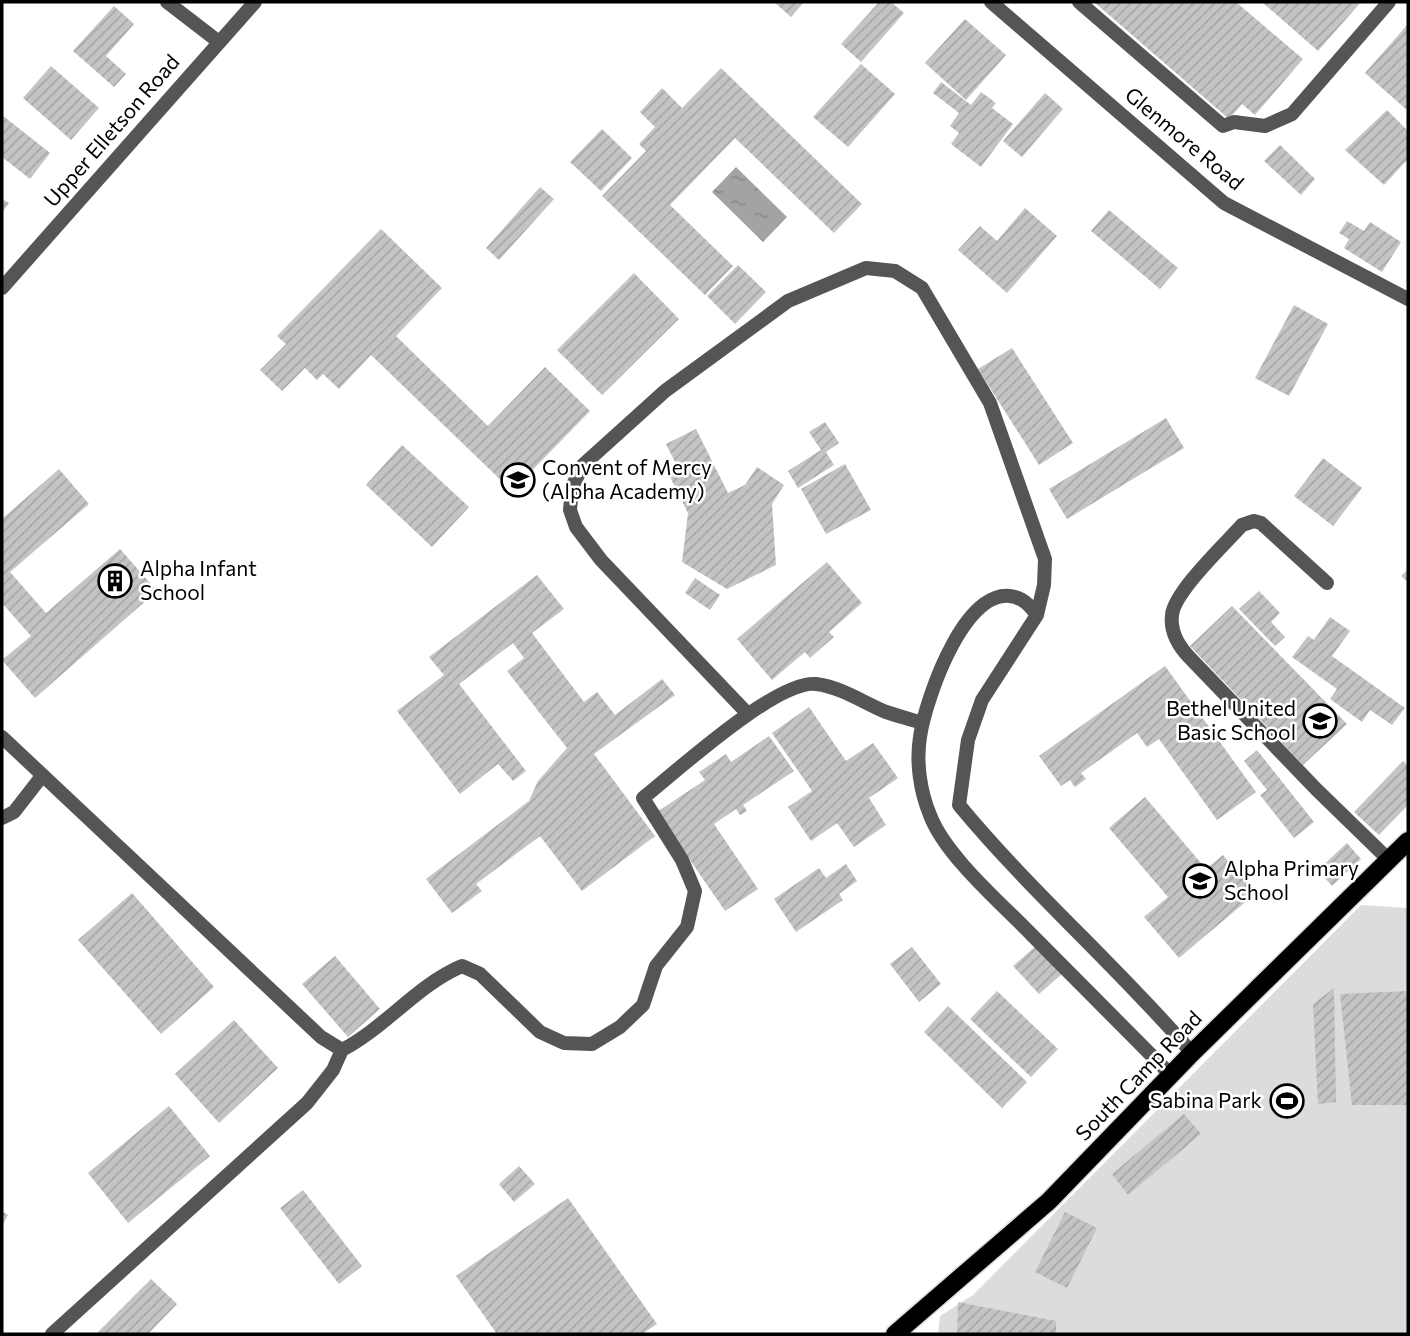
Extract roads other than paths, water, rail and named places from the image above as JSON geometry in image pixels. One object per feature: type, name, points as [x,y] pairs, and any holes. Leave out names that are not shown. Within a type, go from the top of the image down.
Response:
[{"type":"main road","name":"South Camp Road","points":[[895,1334],[1049,1201],[1192,1052],[1408,841]]},
{"type":"street","points":[[167,2],[219,42]]},
{"type":"street","name":"Upper Elletson Road","points":[[2,288],[255,2]]},
{"type":"street","name":"Glenmore Road","points":[[991,2],[1224,203],[1408,299]]},
{"type":"street","points":[[1079,2],[1223,126],[1234,121],[1265,125],[1292,114],[1389,2]]},
{"type":"street","points":[[747,713],[595,551],[576,527],[570,510],[572,487],[583,465],[665,391],[788,301],[866,268],[895,271],[922,288],[990,403],[1045,559],[1044,585],[1037,615],[982,700],[968,740],[958,805],[986,839],[1192,1052]]},
{"type":"street","points":[[1327,583],[1261,523],[1248,522],[1241,525],[1186,587],[1172,613],[1173,629],[1179,646],[1388,860]]},
{"type":"street","points":[[1037,615],[1024,600],[1008,595],[985,603],[964,625],[950,647],[922,723],[919,760],[923,795],[930,818],[949,847],[1000,903],[1171,1075]]},
{"type":"street","points":[[52,1334],[307,1103],[333,1070],[342,1049],[364,1038],[443,974],[462,966],[480,974],[540,1032],[564,1044],[592,1044],[620,1027],[643,1006],[656,966],[687,927],[695,891],[682,860],[643,797],[747,713],[795,687],[816,684],[922,723]]},
{"type":"street","points":[[2,737],[321,1037],[342,1049]]},
{"type":"street","points":[[2,818],[14,812],[42,776]]},
{"type":"water","points":[[736,167],[787,217],[763,242],[712,192]]},
{"type":"place","name":"Convent of Mercy (Alpha Academy)","points":[[518,480]]},
{"type":"place","name":"Alpha Infant School","points":[[115,581]]},
{"type":"place","name":"Bethel United Basic School","points":[[1320,721]]},
{"type":"place","name":"Alpha Primary School","points":[[1200,881]]},
{"type":"place","name":"Sabina Park","points":[[1287,1101]]}]
